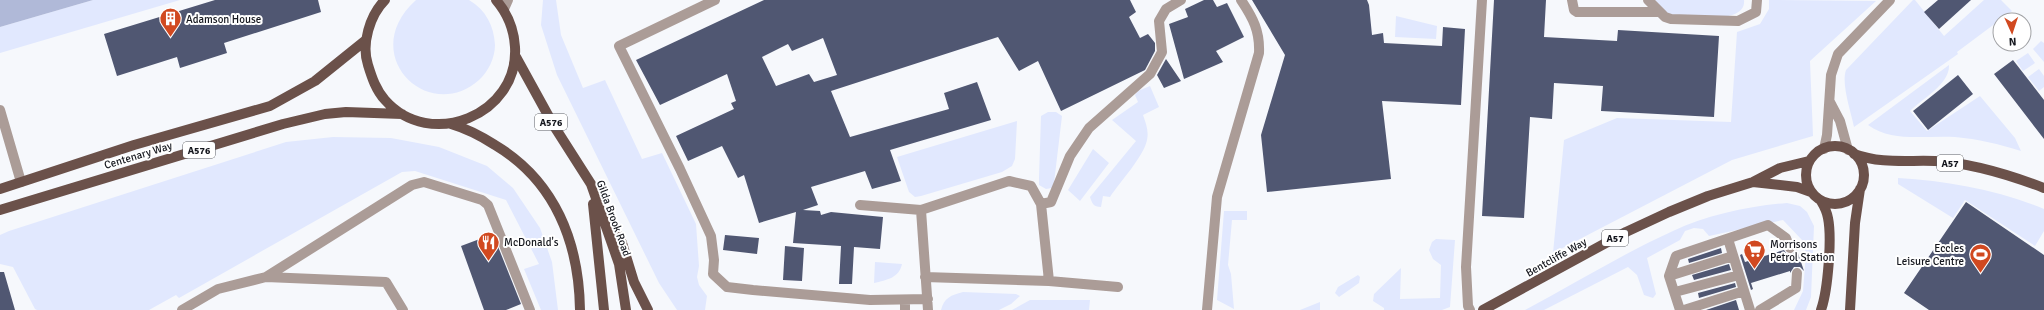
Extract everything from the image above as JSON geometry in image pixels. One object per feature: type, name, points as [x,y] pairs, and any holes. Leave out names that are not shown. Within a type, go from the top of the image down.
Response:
[{"type":"main road","name":"A576","points":[[385,0],[371,21],[366,40],[367,62],[373,82],[385,100],[402,114],[426,123],[451,124],[470,129],[514,156],[536,177],[548,192],[562,222],[576,259],[580,310]]},
{"type":"main road","name":"A576","points":[[451,124],[475,116],[495,102],[509,81],[516,57],[514,32],[506,4],[496,0]]},
{"type":"main road","name":"Centenary Way","points":[[0,189],[134,145],[270,106],[315,81],[366,40]]},
{"type":"main road","name":"Gilda Brook Road","points":[[516,57],[554,126],[590,184],[619,264],[626,310]]},
{"type":"main road","name":"Centenary Way","points":[[0,210],[297,121],[346,112],[402,114]]},
{"type":"main road","points":[[1821,310],[1828,270],[1828,217],[1821,201],[1811,192],[1806,177],[1810,161],[1814,155],[1824,149],[1835,146],[1851,152],[1860,161],[1863,170],[1856,223],[1850,310]]},
{"type":"main road","name":"A57","points":[[1851,152],[1869,159],[1885,162],[1936,161],[1968,165],[2044,188]]},
{"type":"main road","name":"Bentcliffe Way","points":[[1483,310],[1648,222],[1708,196],[1753,182],[1780,168],[1810,161]]},
{"type":"main road","name":"Bentcliffe Way","points":[[1753,182],[1798,187],[1811,192]]},
{"type":"main road","points":[[590,184],[604,310]]},
{"type":"main road","points":[[590,184],[622,243],[634,282],[648,310]]},
{"type":"main road","points":[[1821,201],[1839,204],[1855,195],[1860,188]]},
{"type":"street","points":[[715,0],[619,46],[680,169],[711,236],[714,260],[713,274],[727,286],[754,290],[870,300],[905,305],[928,299]]},
{"type":"street","points":[[1041,204],[1051,202],[1070,156],[1089,128],[1150,74],[1162,52],[1159,21],[1166,8],[1181,0]]},
{"type":"street","points":[[1207,310],[1217,197],[1259,53],[1259,38],[1251,15],[1241,0]]},
{"type":"street","points":[[1470,310],[1468,306],[1466,267],[1482,0]]},
{"type":"street","points":[[1572,0],[1574,10],[1577,12],[1660,12]]},
{"type":"street","points":[[1648,0],[1665,17],[1671,19],[1738,21],[1756,12],[1757,0]]},
{"type":"street","points":[[1824,149],[1827,135],[1831,75],[1838,54],[1888,1]]},
{"type":"street","points":[[1830,102],[1840,121],[1851,152]]},
{"type":"street","points":[[0,110],[21,182]]},
{"type":"street","points":[[860,204],[921,210],[1009,181],[1032,186],[1041,204],[1049,281]]},
{"type":"street","points":[[266,277],[412,185],[424,182],[482,200],[488,205],[530,310]]},
{"type":"street","points":[[921,210],[928,310]]},
{"type":"street","points":[[1680,310],[1669,276],[1676,256],[1768,225],[1786,238],[1790,248]]},
{"type":"street","points":[[1728,239],[1744,291],[1746,309]]},
{"type":"street","points":[[1669,276],[1733,256]]},
{"type":"street","points":[[1760,310],[1796,288],[1797,273]]},
{"type":"street","points":[[1675,292],[1739,275]]},
{"type":"street","points":[[182,310],[218,289],[266,277],[386,282],[403,310]]},
{"type":"street","points":[[925,277],[1049,281],[1118,287]]},
{"type":"street","points":[[1684,310],[1744,291]]},
{"type":"shaded area","points":[[0,0],[93,0],[0,27]]},
{"type":"shaded area","points":[[93,0],[180,0],[0,53],[0,27]]},
{"type":"shaded area","points":[[416,0],[469,0],[480,9],[488,19],[493,31],[495,50],[490,64],[479,80],[459,92],[439,94],[421,89],[406,77],[396,61],[393,42],[399,21]]},
{"type":"shaded area","points":[[543,0],[556,0],[561,35],[583,88],[605,80],[642,159],[662,153],[696,224],[699,266],[697,277],[699,285],[707,296],[705,310],[677,310],[659,283],[557,75],[541,25]]},
{"type":"shaded area","points":[[1655,0],[1744,0],[1742,8],[1736,13],[1715,18],[1703,18],[1672,15],[1666,12]]},
{"type":"shaded area","points":[[1769,0],[1876,1],[1810,61],[1813,136],[1732,160],[1553,253],[1564,140],[1617,118],[1731,122],[1737,32],[1760,24],[1769,9]]},
{"type":"shaded area","points":[[1913,0],[1915,0],[1944,36],[1984,0],[2001,0],[2012,11],[1992,12],[1992,26],[1957,52],[1958,54],[1854,127],[1847,98],[1845,83],[1846,70]]},
{"type":"shaded area","points":[[1396,16],[1437,26],[1436,39],[1395,37]]},
{"type":"shaded area","points":[[2041,41],[2044,43],[2044,62],[2033,49]]},
{"type":"shaded area","points":[[2028,53],[2035,63],[2023,71],[2016,61]]},
{"type":"shaded area","points":[[1949,65],[1945,79],[1940,85],[1910,111],[1927,131],[1980,96],[2015,138],[2021,151],[1988,142],[1964,138],[1899,136],[1878,131],[1868,125]]},
{"type":"shaded area","points":[[2039,69],[2044,76],[2044,87],[2039,91],[2028,77]]},
{"type":"shaded area","points":[[1150,86],[1159,107],[1143,115],[1148,134],[1145,146],[1137,161],[1110,197],[1103,196],[1101,207],[1096,206],[1092,203],[1090,197],[1136,141],[1112,120],[1138,102],[1135,95],[1138,91]]},
{"type":"shaded area","points":[[1048,112],[1056,112],[1062,116],[1054,183],[1052,188],[1046,189],[1039,185],[1039,178],[1041,116]]},
{"type":"shaded area","points":[[1017,121],[1015,159],[1012,166],[1002,172],[921,196],[915,197],[909,192],[897,157]]},
{"type":"shaded area","points":[[333,137],[391,138],[439,147],[487,166],[513,188],[540,228],[552,262],[558,310],[541,310],[524,269],[539,264],[506,200],[415,171],[402,172],[179,298],[176,295],[149,310],[37,310],[35,309],[13,267],[0,264],[0,235],[9,231],[286,142]]},
{"type":"shaded area","points":[[1093,149],[1109,163],[1080,201],[1068,190]]},
{"type":"shaded area","points":[[1898,178],[1954,184],[2027,202],[2044,209],[2044,231],[2035,246],[1965,200],[1953,218],[1898,184]]},
{"type":"shaded area","points":[[1787,203],[1800,206],[1807,212],[1814,226],[1811,297],[1806,310],[1794,310],[1803,291],[1806,253],[1802,240],[1783,220],[1709,236],[1703,229],[1694,228],[1685,231],[1680,240],[1647,258],[1656,294],[1653,298],[1644,295],[1637,275],[1628,267],[1544,310],[1525,310],[1635,249],[1686,225],[1728,212],[1758,206]]},
{"type":"shaded area","points":[[1224,211],[1247,211],[1247,220],[1232,220],[1228,265],[1231,274],[1234,309],[1217,300]]},
{"type":"shaded area","points":[[1436,239],[1455,240],[1450,307],[1442,310],[1384,310],[1384,308],[1373,301],[1374,294],[1401,268],[1400,299],[1440,298],[1441,265],[1433,259],[1429,250],[1432,242]]},
{"type":"shaded area","points":[[875,262],[902,264],[898,272],[892,278],[874,283]]},
{"type":"shaded area","points":[[1358,275],[1360,277],[1359,283],[1339,297],[1335,293],[1338,287]]},
{"type":"shaded area","points":[[963,292],[1016,294],[1020,296],[1011,304],[999,310],[941,310],[946,300],[955,294]]},
{"type":"shaded area","points":[[1030,300],[1090,300],[1089,310],[1012,310]]},
{"type":"shaded area","points":[[1320,302],[1320,310],[1300,310]]},
{"type":"building","name":"Adamson House","points":[[215,0],[318,0],[321,12],[224,43],[227,53],[180,68],[177,57],[117,76],[104,34]]},
{"type":"building","points":[[764,0],[1130,0],[1136,12],[1129,17],[1140,38],[1148,34],[1155,43],[1155,51],[1145,70],[1061,111],[1038,61],[1019,71],[998,37],[831,91],[850,137],[949,109],[944,93],[977,82],[991,120],[890,150],[901,181],[872,189],[865,171],[811,187],[818,205],[803,210],[820,211],[821,215],[831,212],[883,217],[880,249],[854,247],[852,284],[839,284],[841,246],[793,243],[796,212],[759,223],[744,175],[738,178],[722,146],[688,161],[676,136],[734,109],[731,103],[736,101],[727,74],[660,105],[636,60]],"holes":[[[823,38],[837,75],[814,82],[809,74],[776,86],[762,57],[788,44],[792,51]]]},
{"type":"building","points":[[1204,0],[1213,0],[1217,7],[1227,3],[1244,37],[1216,51],[1223,62],[1184,79],[1169,24],[1188,17],[1185,9]]},
{"type":"building","points":[[1252,0],[1367,0],[1369,5],[1372,35],[1383,33],[1384,43],[1442,46],[1443,27],[1465,29],[1461,105],[1382,101],[1391,179],[1267,192],[1261,135],[1285,55]]},
{"type":"building","points":[[1494,0],[1546,0],[1544,37],[1617,41],[1618,30],[1719,36],[1714,117],[1601,111],[1603,86],[1554,83],[1552,119],[1530,117],[1524,218],[1482,216]]},
{"type":"building","points":[[1938,0],[1971,0],[1939,29],[1924,12]]},
{"type":"building","points":[[1166,59],[1181,81],[1164,88],[1157,75]]},
{"type":"building","points":[[2013,60],[2044,100],[2044,139],[1994,74]]},
{"type":"building","points":[[1958,75],[1973,94],[1928,130],[1913,111]]},
{"type":"building","name":"Eccles Leisure Centre","points":[[1966,202],[2044,255],[2044,310],[1929,310],[1904,293]]},
{"type":"building","name":"McDonald's","points":[[493,234],[521,304],[506,310],[484,310],[461,246]]},
{"type":"building","points":[[725,235],[759,238],[757,254],[723,250]]},
{"type":"building","points":[[785,246],[804,248],[802,281],[783,280]]},
{"type":"building","points":[[1796,247],[1804,271],[1800,267],[1794,267],[1790,273],[1790,271],[1751,283],[1753,289],[1751,290],[1740,255],[1742,254],[1745,262],[1784,250],[1786,253],[1792,254],[1795,252]]},
{"type":"building","points":[[1721,248],[1722,253],[1689,263],[1688,259]]},
{"type":"building","points":[[1729,264],[1731,270],[1694,280],[1692,275]]},
{"type":"building","points":[[0,272],[4,272],[15,310],[0,310]]},
{"type":"building","points":[[1735,283],[1736,287],[1699,298],[1698,293]]},
{"type":"building","points":[[1736,300],[1739,310],[1706,310]]},
{"type":"place","name":"Adamson House","points":[[171,38]]},
{"type":"place","name":"McDonald's","points":[[489,262]]},
{"type":"place","name":"Morrisons Petrol Station","points":[[1755,270]]},
{"type":"place","name":"Eccles Leisure Centre","points":[[1980,274]]}]
